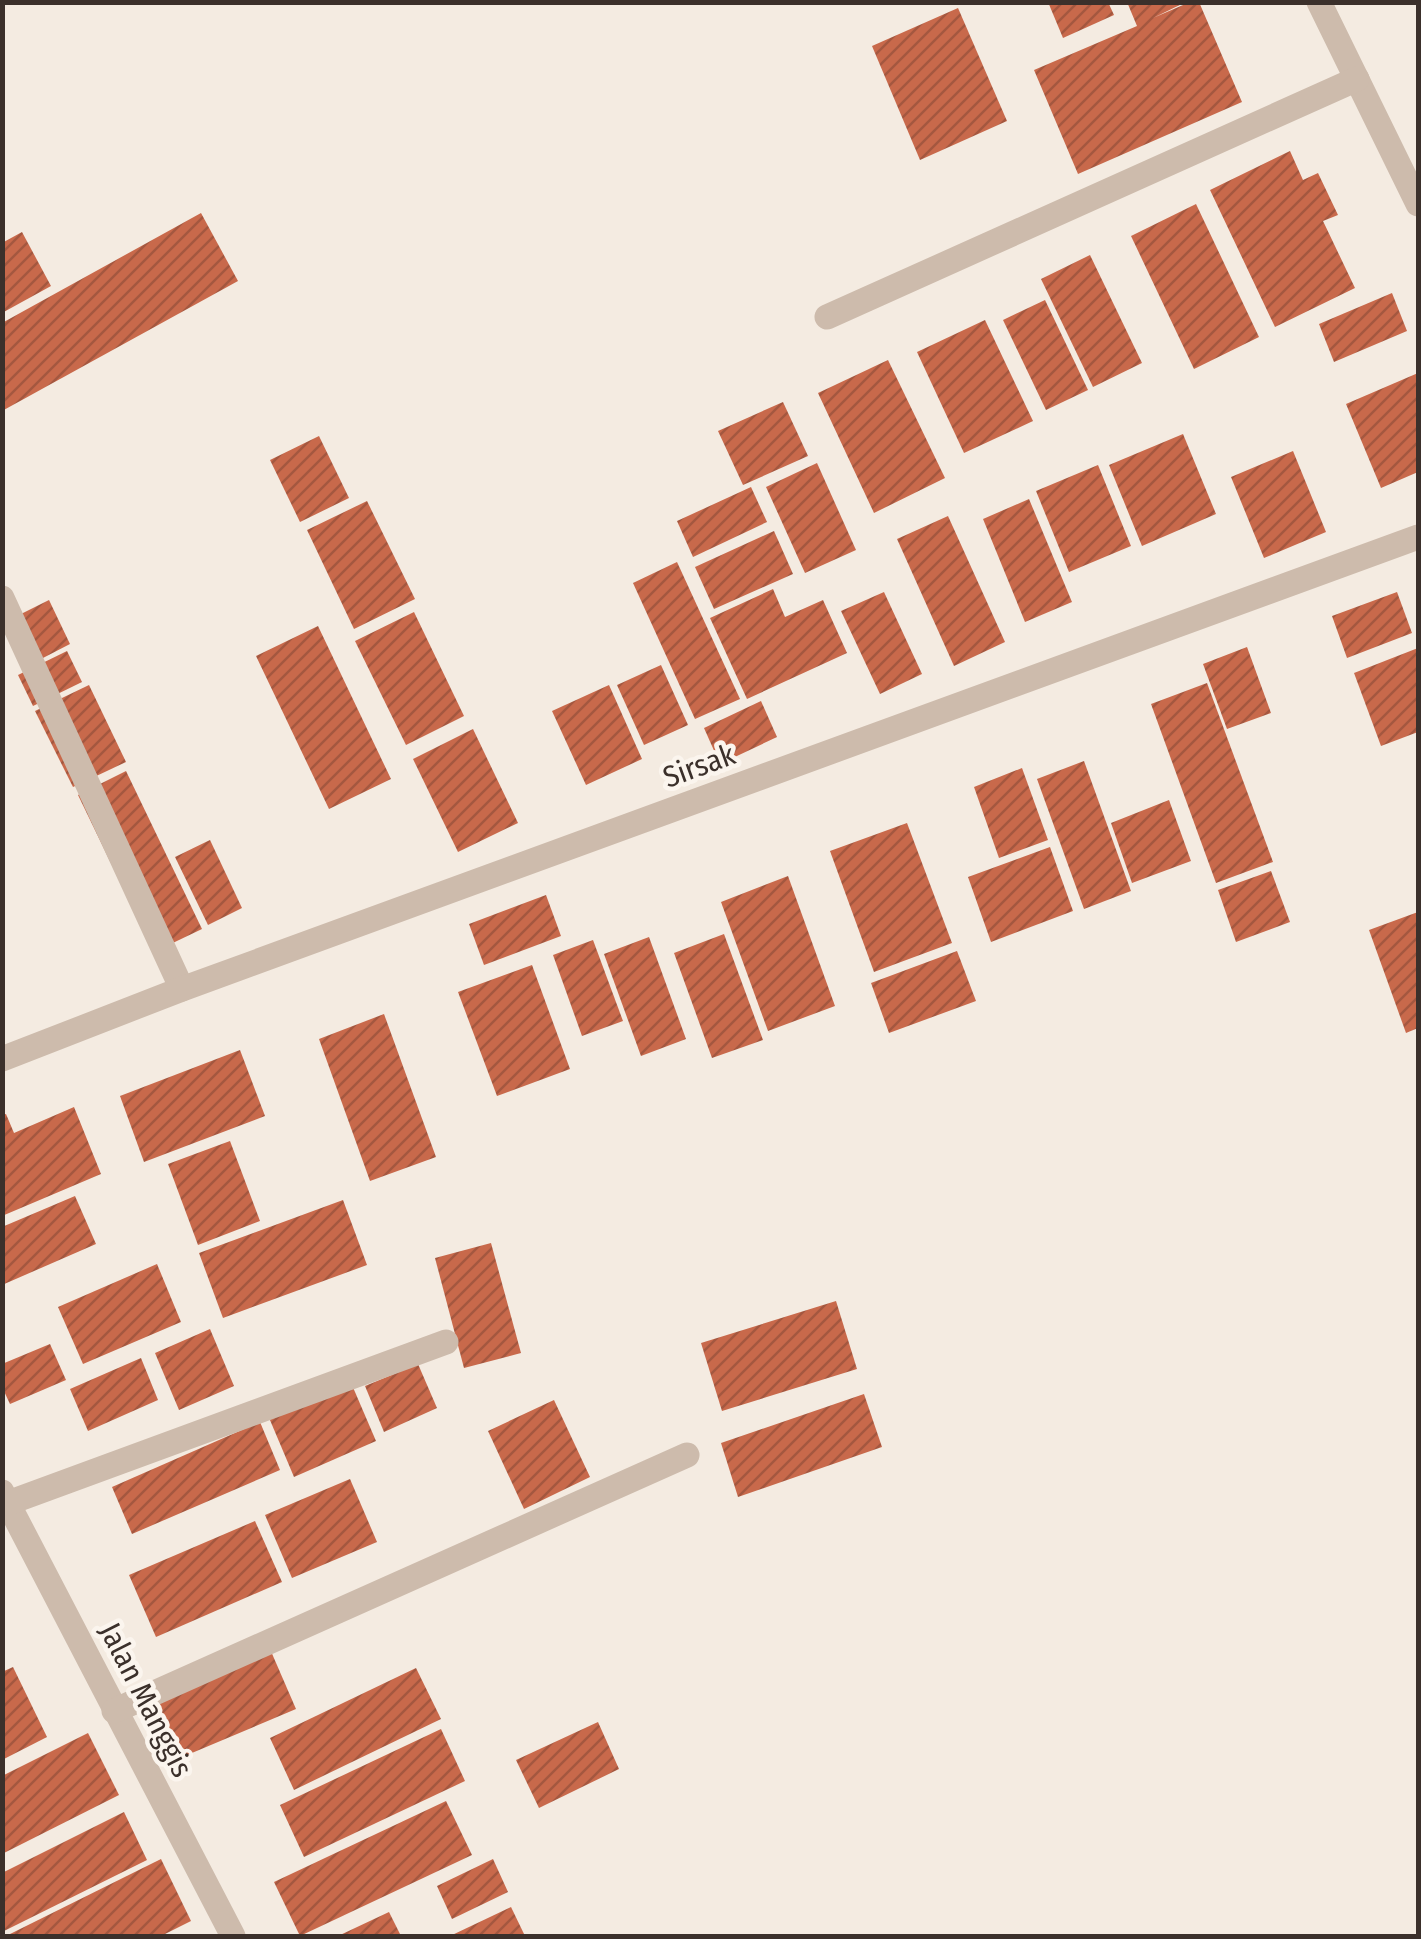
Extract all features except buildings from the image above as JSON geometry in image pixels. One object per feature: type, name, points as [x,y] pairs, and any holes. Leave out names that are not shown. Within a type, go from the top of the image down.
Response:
[{"type":"street","points":[[1318,2],[1418,204]]},
{"type":"street","points":[[827,317],[1357,79]]},
{"type":"street","name":"Sirsak","points":[[2,1059],[182,989],[1418,538]]},
{"type":"street","points":[[2,598],[182,989]]},
{"type":"street","points":[[5,1498],[446,1342]]},
{"type":"street","points":[[114,1711],[687,1455]]},
{"type":"street","name":"Jalan Manggis","points":[[5,1498],[233,1936]]}]
